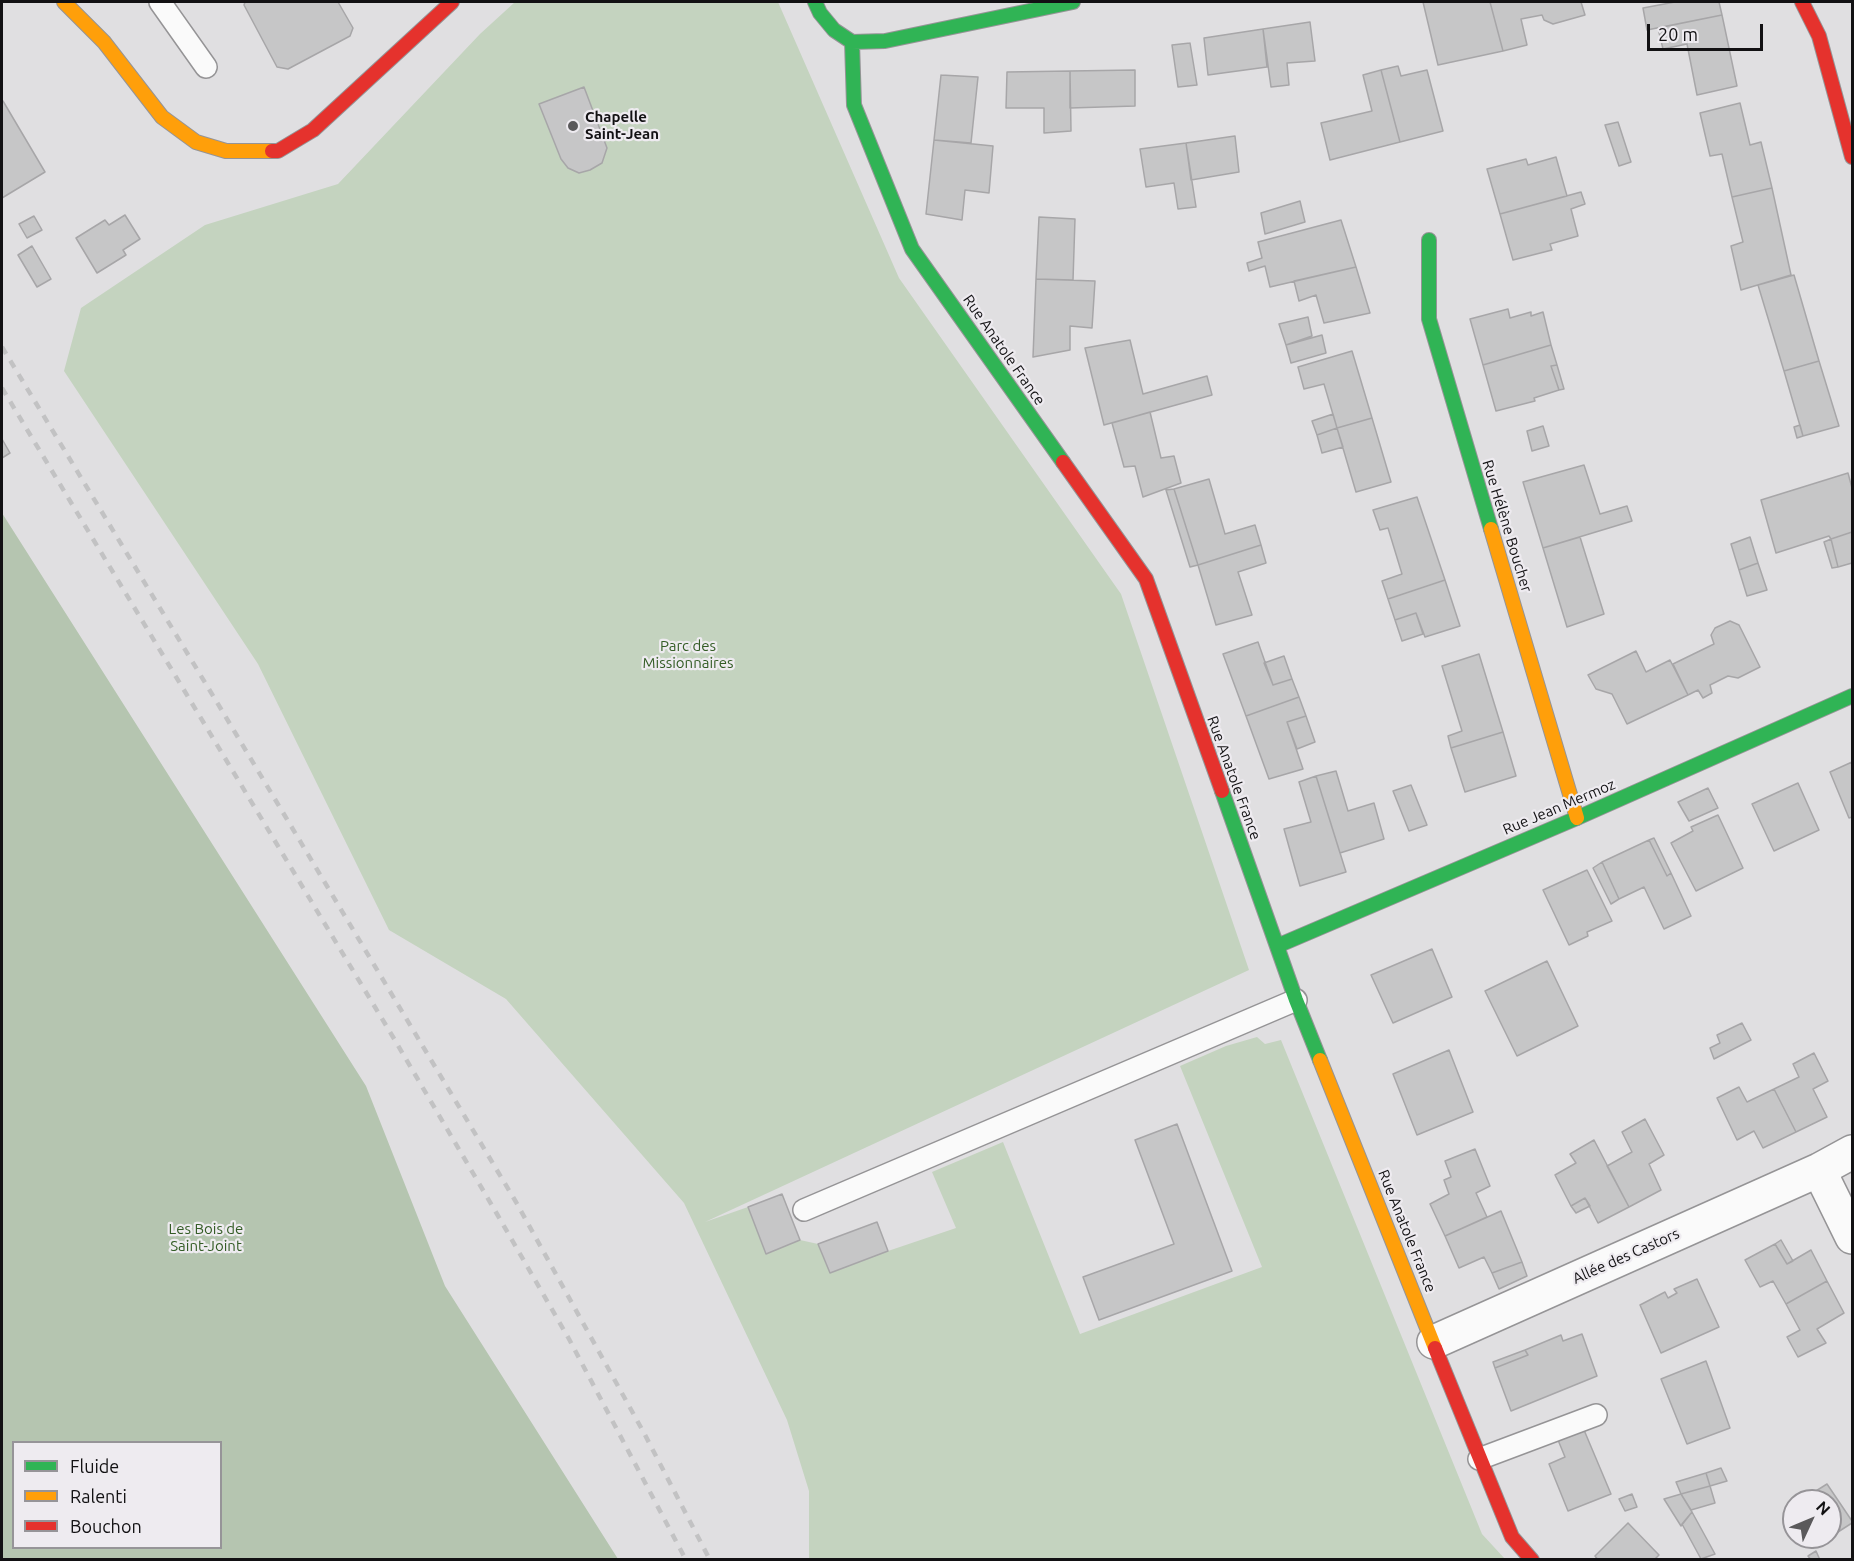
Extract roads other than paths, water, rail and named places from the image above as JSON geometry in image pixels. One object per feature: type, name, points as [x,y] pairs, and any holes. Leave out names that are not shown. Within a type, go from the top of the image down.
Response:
[{"type":"street","points":[[64,2],[104,42],[162,117],[196,142],[226,151],[278,151],[313,130],[452,2]]},
{"type":"street","points":[[815,2],[820,13],[834,30],[852,42],[885,41],[1073,2]]},
{"type":"street","points":[[1802,2],[1819,36],[1852,157]]},
{"type":"street","points":[[1819,2],[1819,36]]},
{"type":"street","name":"Rue Anatole France","points":[[852,42],[854,105],[912,249],[1146,579],[1296,1000],[1479,1459],[1512,1537],[1532,1560]]},
{"type":"street","name":"Rue Hélène Boucher","points":[[1429,240],[1429,319],[1577,818]]},
{"type":"street","name":"Rue Jean Mermoz","points":[[1277,946],[1577,818],[1852,696]]},
{"type":"street","name":"Allée des Castors","points":[[1434,1342],[1819,1170],[1852,1152]]},
{"type":"street","points":[[1819,1170],[1852,1237]]},
{"type":"lane","points":[[160,2],[206,67]]},
{"type":"lane","points":[[804,1210],[1296,1000]]},
{"type":"lane","points":[[1479,1459],[1596,1415]]},
{"type":"railway","points":[[2,347],[516,1202],[644,1433],[710,1560]]},
{"type":"railway","points":[[2,388],[497,1214],[569,1339],[686,1560]]},
{"type":"place","name":"Chapelle Saint-Jean","points":[[573,126]]},
{"type":"park label","name":"Parc des Missionnaires","points":[[688,654]]},
{"type":"park label","name":"Les Bois de Saint-Joint","points":[[206,1238]]}]
